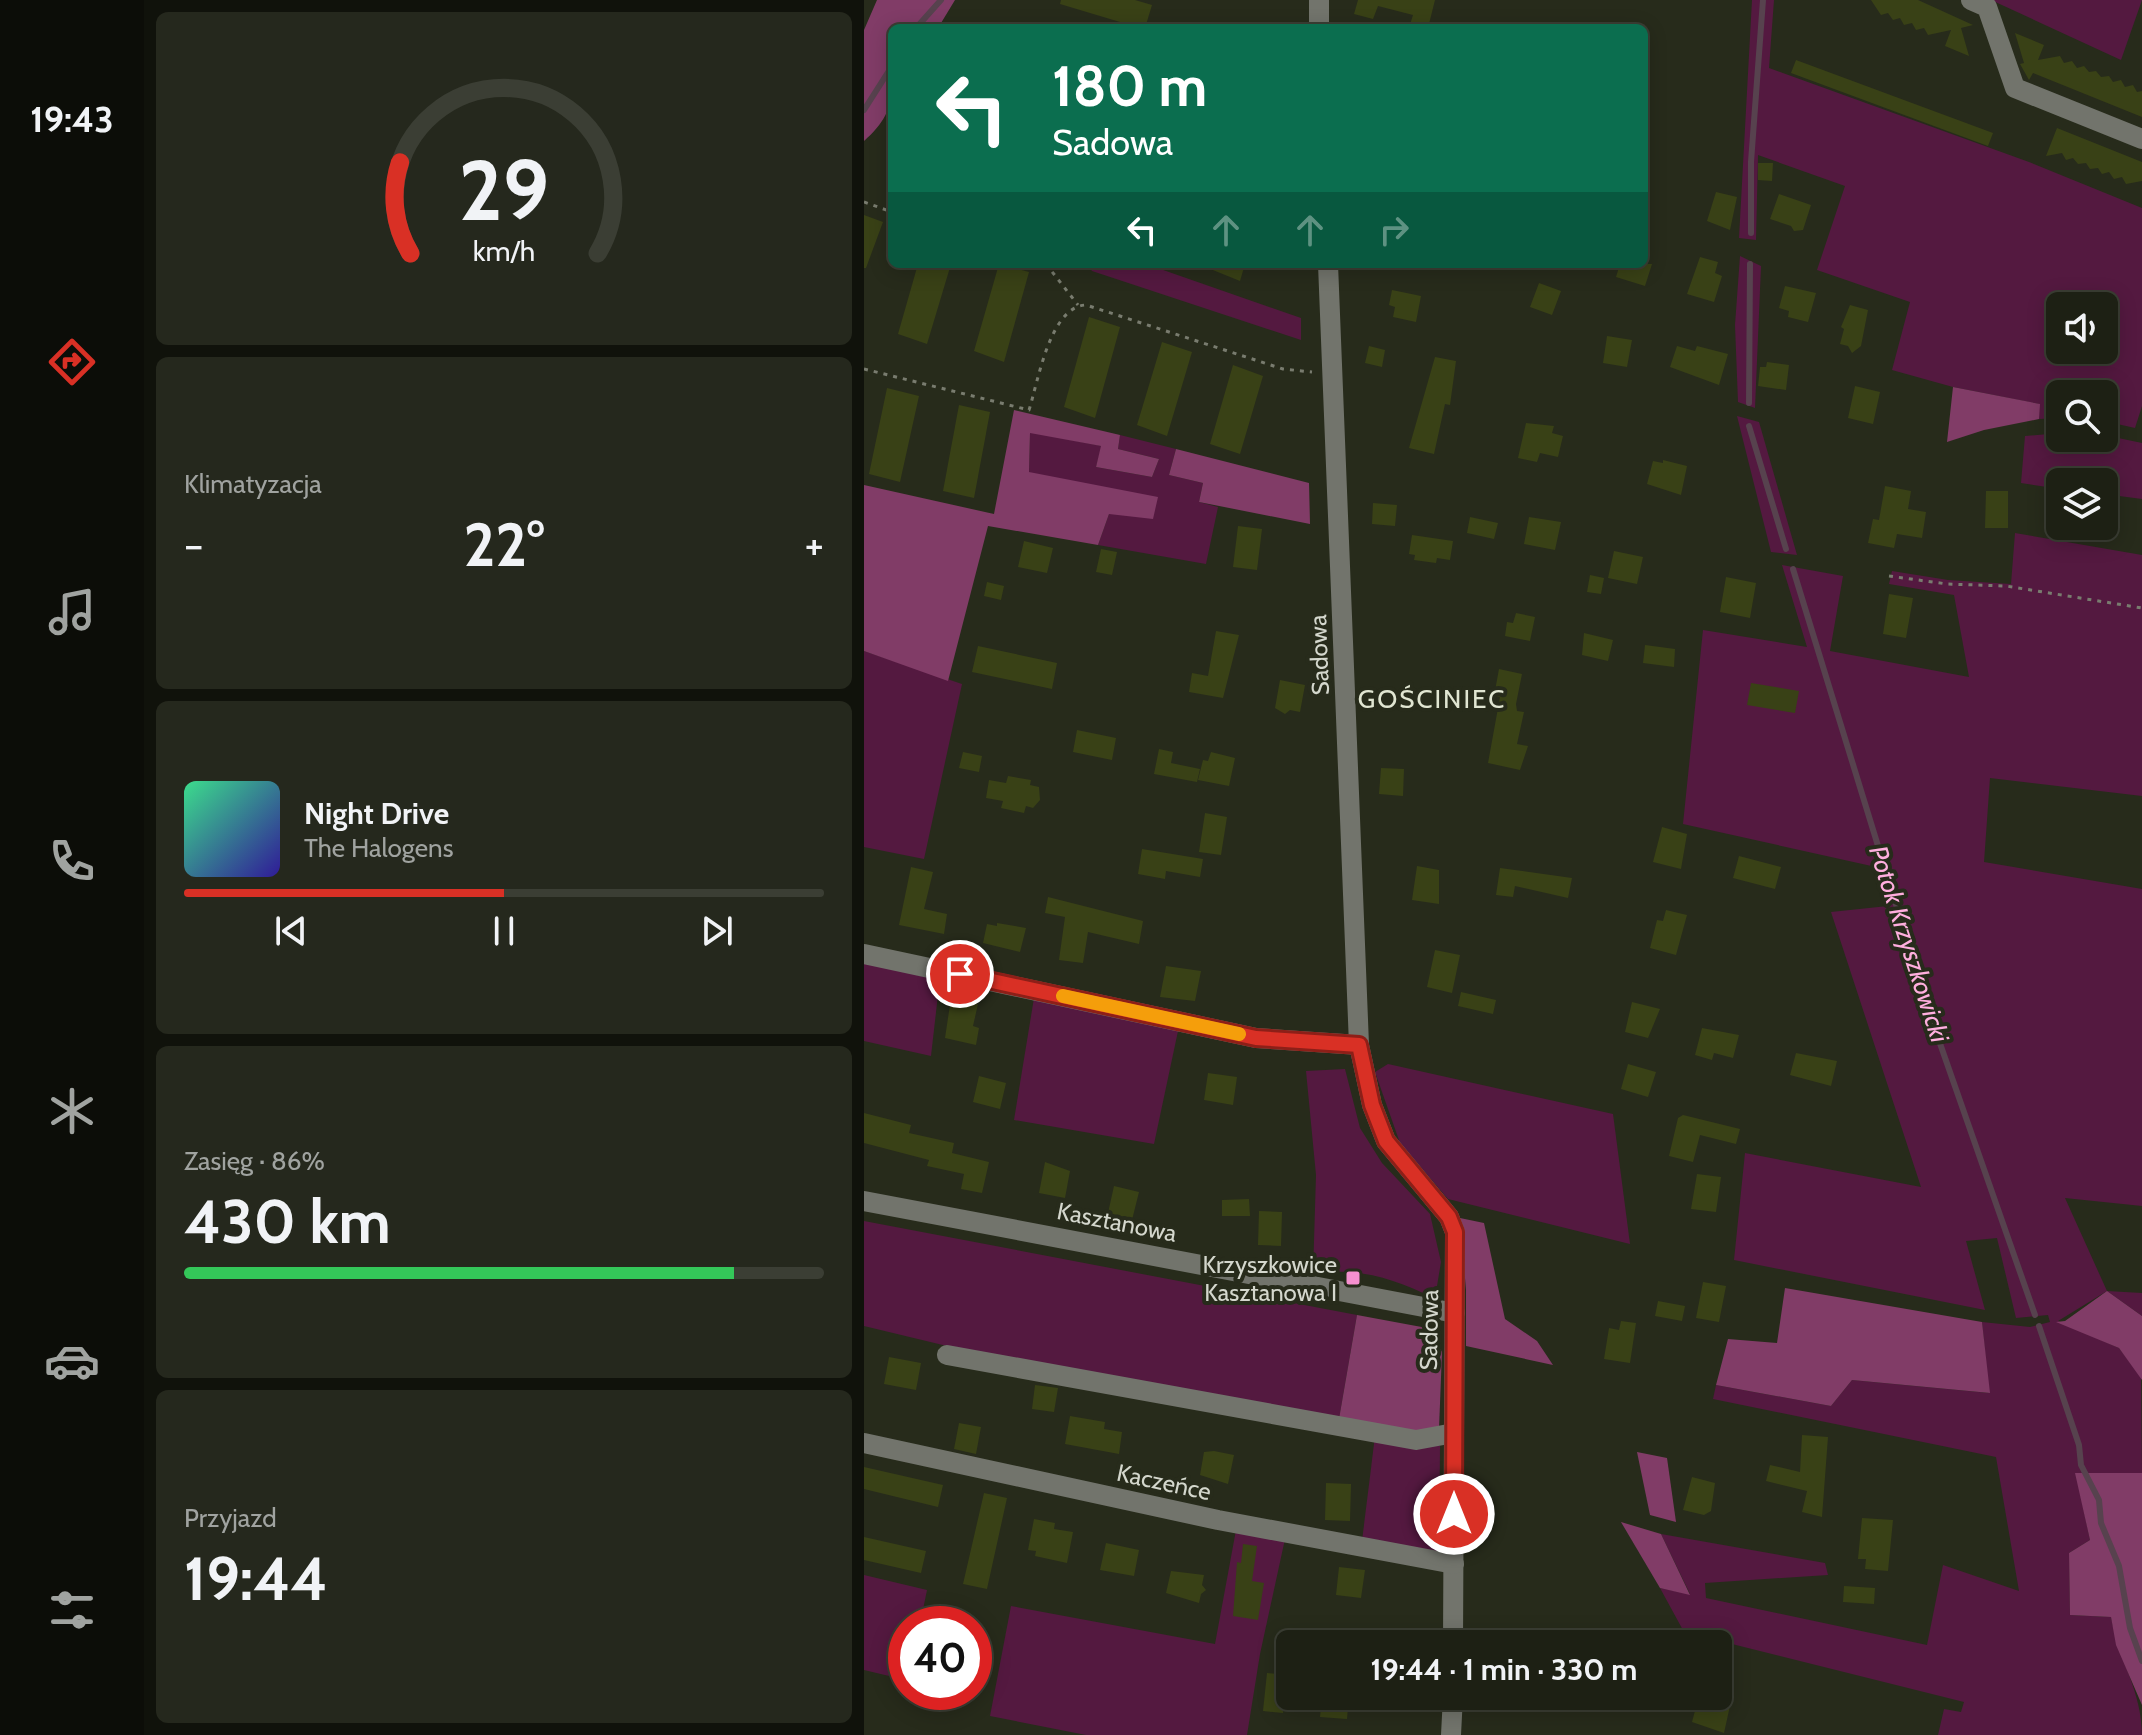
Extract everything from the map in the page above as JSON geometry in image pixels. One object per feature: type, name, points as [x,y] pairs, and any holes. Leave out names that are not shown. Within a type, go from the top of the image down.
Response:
[{"type":"street","points":[[1319,0],[1319,24]]},
{"type":"street","points":[[1971,0],[1987,7],[2015,88],[2142,139]]},
{"type":"street","name":"Sadowa","points":[[1328,268],[1359,1045],[1372,1105],[1386,1141],[1449,1217],[1455,1232],[1453,1630]]},
{"type":"street","points":[[864,954],[1256,1038],[1359,1045]]},
{"type":"street","name":"Kasztanowa","points":[[864,1201],[1455,1313]]},
{"type":"street","points":[[947,1355],[1416,1440],[1454,1433]]},
{"type":"street","name":"Kaczeńce","points":[[864,1443],[1203,1517],[1454,1564]]},
{"type":"street","points":[[1451,1735],[1452,1710]]},
{"type":"path","points":[[864,202],[888,211]]},
{"type":"path","points":[[1049,268],[1078,305]]},
{"type":"path","points":[[864,369],[1029,410],[1050,338],[1063,317],[1078,305],[1094,305],[1283,369],[1314,373],[1320,380]]},
{"type":"path","points":[[1889,576],[1947,584],[2006,586],[2142,608]]},
{"type":"shaded area","points":[[877,0],[955,0],[940,24],[888,24],[888,108],[877,128],[864,141],[864,30]]},
{"type":"shaded area","points":[[1752,0],[1774,0],[1769,68],[2029,162],[2142,208],[2142,406],[2135,428],[2118,424],[2118,380],[2046,380],[2046,419],[2039,419],[2039,404],[1953,387],[1892,370],[1910,302],[1817,270],[1845,186],[1758,155],[1756,240],[1739,238]]},
{"type":"shaded area","points":[[1991,0],[2142,0],[2121,60]]},
{"type":"shaded area","points":[[1740,256],[1761,266],[1755,408],[1738,402],[1735,325]]},
{"type":"shaded area","points":[[1090,268],[1157,268],[1301,318],[1301,340]]},
{"type":"shaded area","points":[[1953,387],[2040,404],[2039,419],[1984,430],[1947,442]]},
{"type":"shaded area","points":[[1014,410],[1120,435],[1118,449],[1159,459],[1152,477],[1096,467],[1101,446],[1030,433],[1029,472],[1158,497],[1153,519],[1109,514],[1098,545],[988,526],[948,681],[864,651],[864,485],[994,514]]},
{"type":"shaded area","points":[[1737,416],[1759,422],[1797,555],[1771,552]]},
{"type":"shaded area","points":[[1030,432],[1102,446],[1096,467],[1152,477],[1159,459],[1118,449],[1120,435],[1176,449],[1169,475],[1203,483],[1199,502],[1218,507],[1206,564],[1098,545],[1109,514],[1029,472]]},
{"type":"shaded area","points":[[2046,434],[2046,452],[2118,452],[2118,438],[2142,443],[2142,499],[2118,496],[2118,468],[2046,468],[2046,487],[2021,483],[2025,436]]},
{"type":"shaded area","points":[[1176,449],[1309,483],[1310,524],[1199,502],[1203,483],[1169,475]]},
{"type":"shaded area","points":[[2015,533],[2142,555],[2142,796],[1990,778],[1984,862],[2142,889],[2142,1206],[2065,1198],[2107,1291],[2058,1321],[2119,1348],[2141,1376],[2142,1473],[2076,1473],[2090,1540],[2069,1553],[2070,1615],[2111,1617],[2138,1704],[2142,1735],[1938,1735],[1944,1709],[1961,1712],[1964,1702],[1732,1644],[1732,1630],[1683,1630],[1660,1588],[1690,1594],[1661,1534],[1825,1563],[1828,1575],[1705,1583],[1706,1598],[1927,1645],[1943,1565],[2019,1591],[1996,1457],[1713,1399],[1716,1385],[1831,1406],[1852,1380],[1989,1393],[1982,1322],[2030,1327],[2050,1322],[2048,1315],[2016,1318],[1997,1238],[1966,1241],[1985,1310],[1734,1260],[1745,1153],[1921,1187],[1831,912],[1888,906],[1876,867],[1683,824],[1703,630],[1807,647],[1782,565],[1843,576],[1830,651],[1969,677],[1954,595],[1889,584],[1892,571],[1948,580],[2011,584]]},
{"type":"shaded area","points":[[864,651],[962,684],[924,859],[864,847]]},
{"type":"shaded area","points":[[864,963],[940,977],[931,1056],[864,1041]]},
{"type":"shaded area","points":[[1034,998],[1178,1031],[1154,1144],[1014,1120]]},
{"type":"shaded area","points":[[1388,1064],[1613,1114],[1630,1244],[1448,1199],[1400,1143],[1375,1072]]},
{"type":"shaded area","points":[[1345,1069],[1360,1128],[1382,1163],[1430,1214],[1441,1262],[1437,1286],[1423,1293],[1369,1275],[1341,1272],[1313,1275],[1316,1175],[1306,1071]]},
{"type":"shaded area","points":[[1460,1218],[1484,1223],[1505,1319],[1537,1341],[1553,1365],[1466,1346],[1466,1290]]},
{"type":"shaded area","points":[[864,1221],[1357,1315],[1339,1419],[976,1353],[864,1326]]},
{"type":"shaded area","points":[[1785,1288],[1982,1322],[1990,1393],[1852,1380],[1831,1406],[1716,1385],[1728,1339],[1777,1343]]},
{"type":"shaded area","points":[[2107,1291],[2142,1293],[2142,1316]]},
{"type":"shaded area","points":[[2107,1291],[2142,1316],[2142,1380],[2119,1348],[2056,1322],[2065,1321]]},
{"type":"shaded area","points":[[1357,1315],[1427,1328],[1442,1352],[1439,1429],[1416,1434],[1339,1419]]},
{"type":"shaded area","points":[[1375,1436],[1440,1446],[1439,1555],[1362,1541]]},
{"type":"shaded area","points":[[1637,1452],[1667,1458],[1676,1522],[1650,1515]]},
{"type":"shaded area","points":[[2075,1473],[2142,1473],[2142,1705],[2116,1645],[2111,1617],[2070,1615],[2069,1553],[2090,1540]]},
{"type":"shaded area","points":[[1621,1522],[1661,1534],[1690,1595],[1660,1588]]},
{"type":"shaded area","points":[[1236,1530],[1285,1539],[1260,1654],[1247,1735],[1086,1735],[990,1716],[1011,1606],[1215,1644]]},
{"type":"shaded area","points":[[864,1575],[927,1590],[924,1606],[888,1606],[888,1676],[864,1670]]},
{"type":"building","points":[[1061,0],[1135,0],[1152,5],[1146,24],[1127,24],[1060,4]]},
{"type":"building","points":[[1358,0],[1435,0],[1429,24],[1410,24],[1413,15],[1378,6],[1373,19],[1354,14]]},
{"type":"building","points":[[1871,0],[1918,0],[1973,25],[1961,28],[1969,56],[1945,46],[1951,30],[1928,35],[1924,28],[1916,30],[1912,23],[1904,25],[1900,18],[1893,20],[1888,13],[1881,15]]},
{"type":"building","points":[[2015,33],[2044,45],[2038,60],[2060,56],[2064,63],[2072,61],[2077,68],[2084,66],[2101,77],[2109,76],[2113,82],[2121,80],[2125,87],[2133,85],[2137,92],[2142,91],[2142,117],[2033,73],[2029,80],[2020,64],[2024,63]]},
{"type":"building","points":[[1796,60],[1993,133],[1988,146],[1791,73]]},
{"type":"building","points":[[2057,128],[2142,162],[2142,181],[2126,184],[2122,177],[2114,179],[2109,172],[2102,174],[2098,168],[2090,169],[2086,163],[2078,164],[2073,158],[2066,160],[2062,153],[2046,156]]},
{"type":"building","points":[[1758,163],[1773,163],[1772,181],[1758,180]]},
{"type":"building","points":[[1716,192],[1737,197],[1730,230],[1707,221]]},
{"type":"building","points":[[1779,194],[1811,205],[1803,230],[1794,231],[1791,226],[1770,219]]},
{"type":"building","points":[[864,215],[883,222],[866,268],[864,268]]},
{"type":"building","points":[[1700,257],[1718,262],[1715,273],[1722,276],[1714,302],[1687,294]]},
{"type":"building","points":[[1648,264],[1652,264],[1645,286],[1616,277],[1619,268],[1648,268]]},
{"type":"building","points":[[917,268],[950,268],[927,344],[898,334]]},
{"type":"building","points":[[998,268],[1029,272],[1004,362],[974,351]]},
{"type":"building","points":[[1208,268],[1244,268],[1240,281]]},
{"type":"building","points":[[1539,283],[1561,291],[1552,315],[1530,307]]},
{"type":"building","points":[[1785,286],[1816,293],[1808,322],[1788,317],[1789,311],[1779,308]]},
{"type":"building","points":[[1392,290],[1421,296],[1416,322],[1393,317],[1395,307],[1389,305]]},
{"type":"building","points":[[1850,305],[1868,310],[1861,346],[1852,353],[1848,346],[1840,344],[1844,329],[1841,327]]},
{"type":"building","points":[[1089,317],[1120,327],[1095,418],[1064,407]]},
{"type":"building","points":[[1607,336],[1632,340],[1627,367],[1603,363]]},
{"type":"building","points":[[1162,342],[1192,352],[1167,436],[1137,425]]},
{"type":"building","points":[[1369,346],[1385,350],[1382,367],[1365,363]]},
{"type":"building","points":[[1677,346],[1695,351],[1697,346],[1728,354],[1719,385],[1670,367]]},
{"type":"building","points":[[1435,357],[1456,361],[1450,405],[1445,404],[1434,454],[1409,448]]},
{"type":"building","points":[[1767,362],[1789,365],[1786,390],[1758,386],[1760,367],[1766,367]]},
{"type":"building","points":[[1233,365],[1263,376],[1240,454],[1210,444]]},
{"type":"building","points":[[1855,386],[1880,392],[1873,424],[1848,418]]},
{"type":"building","points":[[887,388],[919,396],[900,482],[869,474]]},
{"type":"building","points":[[959,405],[990,412],[974,498],[943,491]]},
{"type":"building","points":[[1526,423],[1554,426],[1552,433],[1563,436],[1558,457],[1540,453],[1537,462],[1518,458]]},
{"type":"building","points":[[1663,460],[1687,466],[1681,495],[1647,484],[1653,461],[1663,463]]},
{"type":"building","points":[[1885,486],[1911,491],[1908,509],[1926,512],[1922,538],[1897,534],[1894,548],[1868,543],[1873,519],[1879,520]]},
{"type":"building","points":[[1986,491],[2008,491],[2008,528],[1985,528]]},
{"type":"building","points":[[1373,503],[1397,505],[1395,526],[1372,524]]},
{"type":"building","points":[[1470,517],[1498,523],[1494,539],[1467,533]]},
{"type":"building","points":[[1529,517],[1561,522],[1555,550],[1524,544]]},
{"type":"building","points":[[1238,526],[1262,529],[1257,570],[1233,567]]},
{"type":"building","points":[[1412,535],[1453,541],[1450,560],[1437,558],[1436,563],[1414,560],[1415,555],[1409,554]]},
{"type":"building","points":[[1024,541],[1053,548],[1047,573],[1018,567]]},
{"type":"building","points":[[1101,549],[1117,552],[1112,575],[1096,572]]},
{"type":"building","points":[[1614,551],[1643,557],[1637,584],[1608,578]]},
{"type":"building","points":[[1590,575],[1604,578],[1601,594],[1587,592]]},
{"type":"building","points":[[1726,577],[1756,583],[1750,618],[1720,612]]},
{"type":"building","points":[[987,582],[1004,586],[1001,600],[984,596]]},
{"type":"building","points":[[1889,594],[1913,598],[1906,638],[1883,634]]},
{"type":"building","points":[[1516,613],[1535,617],[1530,641],[1505,636],[1507,622],[1513,623]]},
{"type":"building","points":[[1216,631],[1239,635],[1223,698],[1189,692],[1192,673],[1208,676]]},
{"type":"building","points":[[1584,633],[1613,640],[1608,661],[1582,655]]},
{"type":"building","points":[[1645,645],[1675,649],[1674,667],[1643,663]]},
{"type":"building","points":[[978,646],[1057,663],[1052,689],[972,672]]},
{"type":"building","points":[[1499,669],[1522,674],[1516,704],[1517,711],[1524,712],[1517,744],[1528,746],[1520,770],[1488,763],[1500,697],[1494,696]]},
{"type":"building","points":[[1280,680],[1305,685],[1300,712],[1290,710],[1285,714],[1275,708]]},
{"type":"building","points":[[1751,683],[1799,691],[1795,713],[1747,705]]},
{"type":"building","points":[[1077,730],[1116,738],[1112,760],[1073,752]]},
{"type":"building","points":[[1159,749],[1173,752],[1171,763],[1200,769],[1197,782],[1154,774]]},
{"type":"building","points":[[963,752],[982,756],[979,772],[959,768]]},
{"type":"building","points":[[1211,752],[1235,758],[1229,786],[1198,780],[1203,760],[1208,761]]},
{"type":"building","points":[[1381,768],[1404,769],[1403,796],[1379,794]]},
{"type":"building","points":[[1008,776],[1031,780],[1030,785],[1039,787],[1040,800],[1033,808],[1026,806],[1024,813],[1001,808],[1003,801],[986,798],[989,780],[1006,783]]},
{"type":"building","points":[[1205,813],[1227,817],[1221,855],[1199,852]]},
{"type":"building","points":[[1662,827],[1687,834],[1681,869],[1653,862]]},
{"type":"building","points":[[1142,849],[1203,859],[1200,877],[1166,871],[1165,879],[1138,874]]},
{"type":"building","points":[[1739,856],[1781,867],[1775,889],[1733,878]]},
{"type":"building","points":[[1417,866],[1439,870],[1439,904],[1412,900]]},
{"type":"building","points":[[911,867],[933,872],[924,909],[947,914],[944,934],[899,925]]},
{"type":"building","points":[[1500,868],[1572,878],[1568,898],[1515,886],[1513,897],[1496,895]]},
{"type":"building","points":[[1048,897],[1143,921],[1139,944],[1088,932],[1083,963],[1059,960],[1065,917],[1045,913]]},
{"type":"building","points":[[1666,910],[1687,915],[1676,955],[1650,948],[1657,920],[1663,921]]},
{"type":"building","points":[[997,923],[1026,928],[1020,952],[983,943],[987,924],[997,926]]},
{"type":"building","points":[[1435,950],[1460,955],[1452,993],[1427,987]]},
{"type":"building","points":[[1166,966],[1201,971],[1195,1001],[1160,997]]},
{"type":"building","points":[[1461,992],[1496,1000],[1493,1014],[1458,1006]]},
{"type":"building","points":[[951,998],[978,1004],[973,1026],[979,1028],[976,1045],[945,1038]]},
{"type":"building","points":[[1632,1002],[1660,1009],[1648,1038],[1625,1032]]},
{"type":"building","points":[[1702,1028],[1739,1035],[1733,1058],[1714,1053],[1712,1060],[1695,1055]]},
{"type":"building","points":[[1796,1053],[1837,1061],[1831,1086],[1790,1075]]},
{"type":"building","points":[[1628,1064],[1656,1072],[1648,1097],[1621,1089]]},
{"type":"building","points":[[1208,1073],[1237,1077],[1233,1105],[1204,1100]]},
{"type":"building","points":[[979,1076],[1006,1083],[1000,1109],[973,1102]]},
{"type":"building","points":[[864,1113],[911,1125],[909,1133],[954,1143],[952,1153],[989,1162],[982,1193],[961,1189],[964,1174],[927,1166],[929,1160],[864,1143]]},
{"type":"building","points":[[1683,1115],[1740,1129],[1736,1144],[1700,1135],[1693,1162],[1669,1156],[1678,1118]]},
{"type":"building","points":[[1045,1162],[1070,1171],[1065,1198],[1039,1193]]},
{"type":"building","points":[[1697,1174],[1721,1177],[1716,1212],[1691,1209]]},
{"type":"building","points":[[1114,1186],[1139,1192],[1132,1220],[1108,1213]]},
{"type":"building","points":[[1249,1199],[1250,1216],[1222,1216],[1222,1200]]},
{"type":"building","points":[[1259,1211],[1282,1212],[1281,1246],[1258,1245]]},
{"type":"building","points":[[1703,1282],[1726,1286],[1719,1322],[1696,1318]]},
{"type":"building","points":[[1658,1301],[1685,1306],[1682,1321],[1655,1316]]},
{"type":"building","points":[[1621,1321],[1636,1323],[1630,1363],[1604,1359],[1609,1328],[1619,1330]]},
{"type":"building","points":[[889,1357],[921,1363],[916,1390],[884,1384]]},
{"type":"building","points":[[1035,1385],[1058,1388],[1054,1412],[1032,1409]]},
{"type":"building","points":[[1070,1416],[1105,1422],[1104,1429],[1122,1432],[1119,1454],[1065,1444]]},
{"type":"building","points":[[959,1423],[981,1427],[976,1454],[954,1449]]},
{"type":"building","points":[[1802,1435],[1828,1437],[1822,1517],[1802,1512],[1807,1491],[1766,1481],[1770,1465],[1800,1472]]},
{"type":"building","points":[[1204,1452],[1234,1455],[1228,1484],[1200,1475]]},
{"type":"building","points":[[864,1467],[943,1485],[938,1507],[864,1489]]},
{"type":"building","points":[[1692,1477],[1715,1483],[1711,1511],[1704,1515],[1683,1510]]},
{"type":"building","points":[[1326,1483],[1351,1484],[1350,1521],[1325,1520]]},
{"type":"building","points":[[984,1493],[1007,1498],[987,1589],[963,1584]]},
{"type":"building","points":[[1862,1518],[1893,1520],[1888,1571],[1865,1569],[1866,1559],[1858,1559]]},
{"type":"building","points":[[1034,1519],[1055,1523],[1054,1529],[1073,1532],[1067,1563],[1035,1556],[1036,1551],[1028,1550]]},
{"type":"building","points":[[864,1537],[926,1551],[921,1573],[864,1560]]},
{"type":"building","points":[[1106,1543],[1139,1550],[1134,1576],[1100,1570]]},
{"type":"building","points":[[1243,1544],[1257,1546],[1252,1581],[1264,1583],[1258,1620],[1233,1616],[1237,1562],[1241,1563]]},
{"type":"building","points":[[1339,1567],[1365,1570],[1361,1598],[1336,1595]]},
{"type":"building","points":[[1171,1571],[1204,1575],[1202,1585],[1206,1590],[1201,1594],[1199,1603],[1166,1593]]},
{"type":"building","points":[[1844,1586],[1875,1588],[1874,1604],[1843,1602]]},
{"type":"building","points":[[1267,1673],[1276,1674],[1276,1710],[1283,1710],[1283,1713],[1263,1711]]},
{"type":"building","points":[[1321,1710],[1348,1710],[1347,1719],[1320,1717]]},
{"type":"building","points":[[1695,1710],[1729,1710],[1724,1733],[1692,1722]]},
{"type":"waterway","points":[[920,24],[941,0]]},
{"type":"waterway","name":"Potok Krzyszkowicki","points":[[1751,233],[1751,162],[1763,0]]},
{"type":"waterway","points":[[864,110],[888,72]]},
{"type":"waterway","name":"Potok Krzyszkowicki","points":[[1749,403],[1750,264]]},
{"type":"waterway","points":[[1749,426],[1786,549]]},
{"type":"waterway","name":"Potok Krzyszkowicki","points":[[1793,569],[1929,1012],[2035,1315]]},
{"type":"waterway","name":"Potok Krzyszkowicki","points":[[2039,1326],[2079,1445],[2081,1465],[2099,1500],[2101,1523],[2119,1566],[2130,1628],[2142,1661]]},
{"type":"slow traffic","points":[[1063,996],[1239,1034]]},
{"type":"place","name":"Krzyszkowice Kasztanowa I","points":[[1353,1278]]},
{"type":"district","name":"GOŚCINIEC","points":[[1432,699]]},
{"type":"route","points":[[960,974],[1256,1038],[1359,1045],[1372,1105],[1386,1141],[1449,1217],[1455,1232],[1454,1514]]}]
